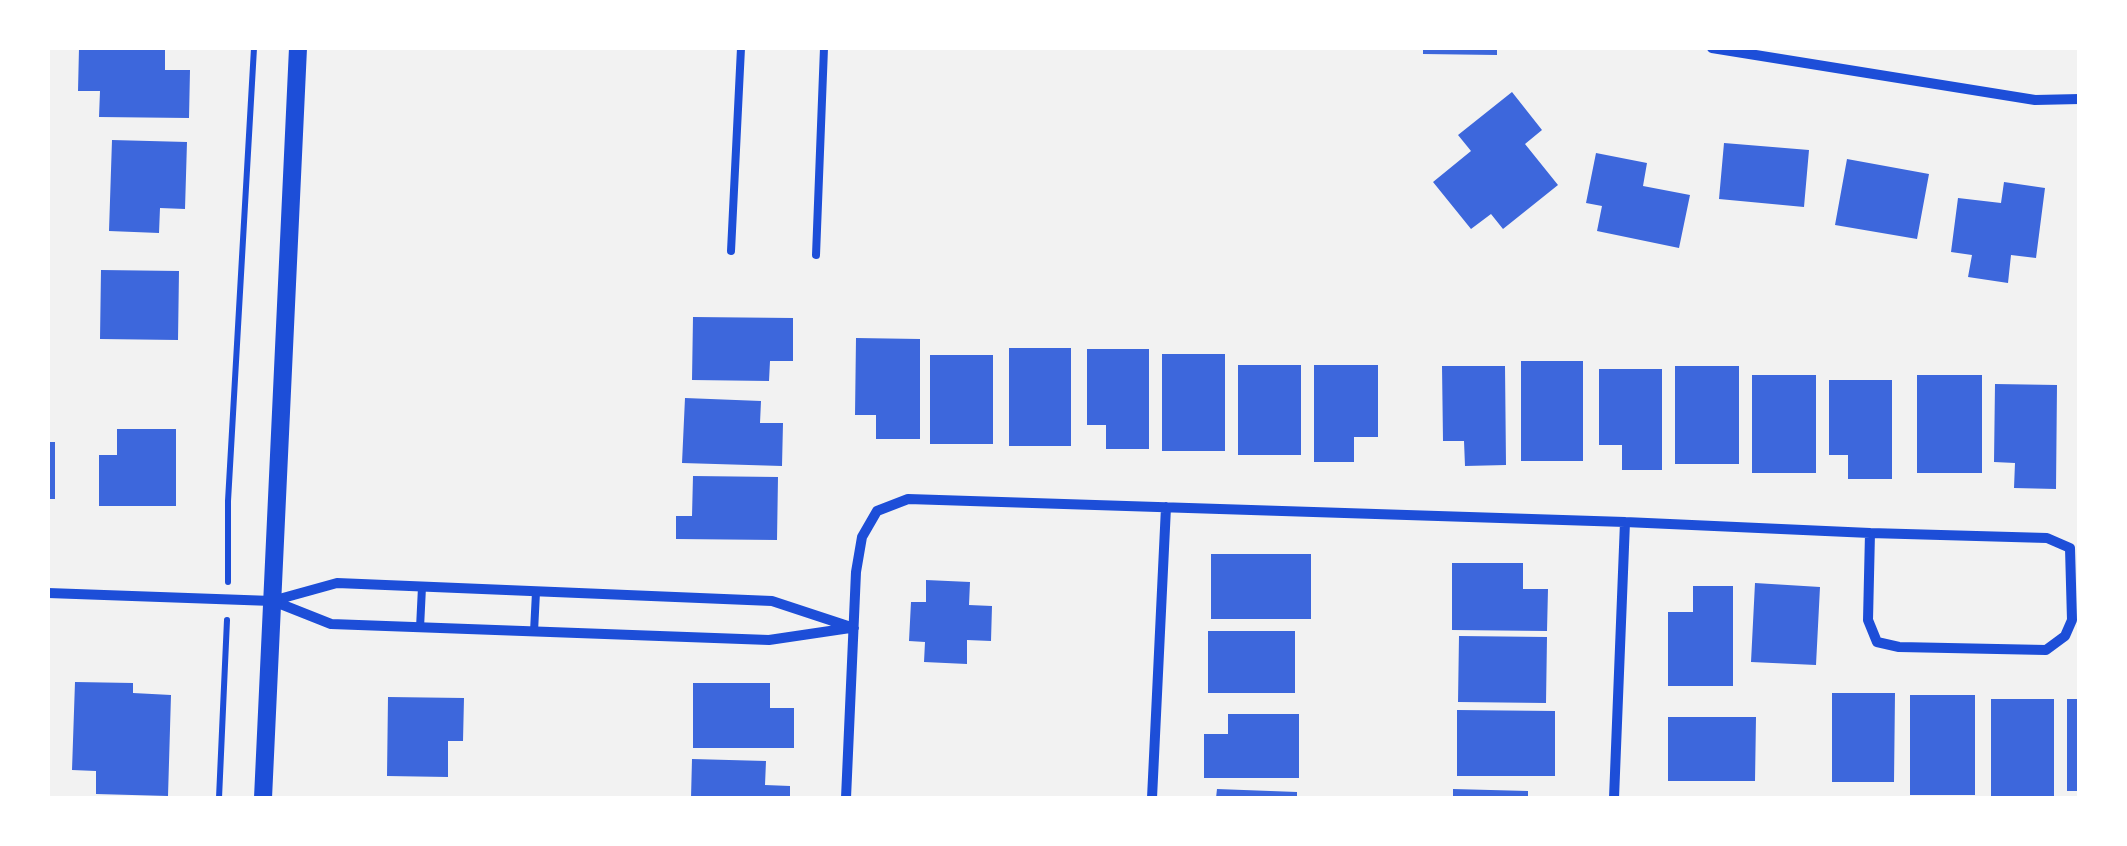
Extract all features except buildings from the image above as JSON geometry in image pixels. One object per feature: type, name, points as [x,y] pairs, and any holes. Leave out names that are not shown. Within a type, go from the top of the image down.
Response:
[{"type":"street","points":[[262,798],[298,48]]},
{"type":"street","points":[[1712,48],[2035,100],[2080,100]]},
{"type":"street","points":[[846,798],[862,536],[877,511],[908,499],[2048,538],[2070,548],[2072,620],[2065,636],[2046,650],[1899,647],[1878,642],[1868,620],[1870,533]]},
{"type":"street","points":[[1152,798],[1166,507]]},
{"type":"street","points":[[1614,798],[1625,522]]},
{"type":"street","points":[[48,593],[272,601],[338,584],[772,601],[854,628]]},
{"type":"street","points":[[272,601],[331,624],[769,640],[854,628]]},
{"type":"lane","points":[[731,251],[742,48]]},
{"type":"lane","points":[[816,255],[824,48]]},
{"type":"lane","points":[[420,628],[422,587]]},
{"type":"lane","points":[[534,632],[536,592]]},
{"type":"path","points":[[218,798],[228,599],[228,501],[254,48]]}]
